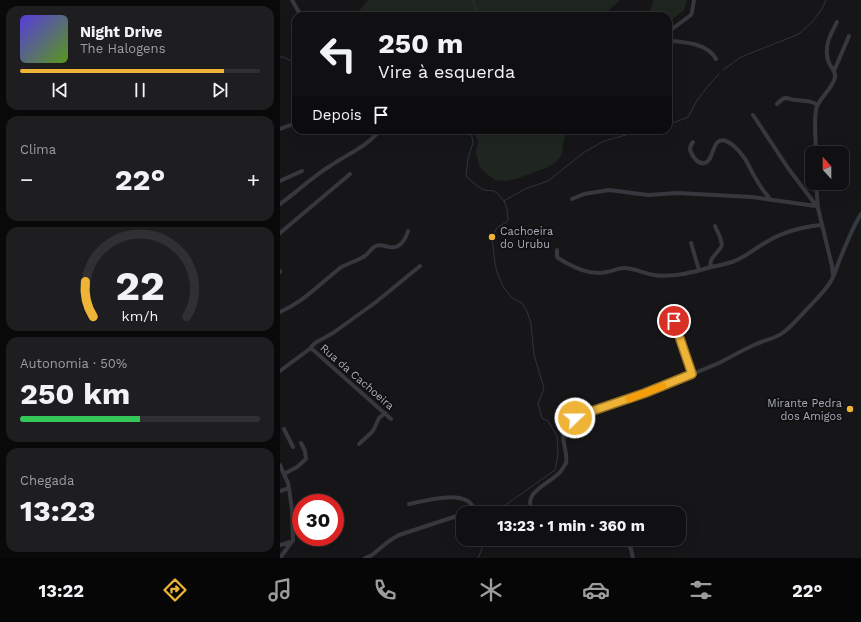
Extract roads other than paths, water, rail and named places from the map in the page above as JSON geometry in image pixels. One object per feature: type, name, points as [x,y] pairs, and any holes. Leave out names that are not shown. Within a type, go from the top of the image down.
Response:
[{"type":"street","points":[[292,0],[299,12]]},
{"type":"street","points":[[672,29],[691,15],[694,0]]},
{"type":"street","points":[[816,146],[815,119],[817,107],[835,78],[834,71],[827,59],[826,48],[828,40],[837,22]]},
{"type":"street","points":[[834,71],[850,36]]},
{"type":"street","points":[[672,41],[695,44],[712,54],[716,59]]},
{"type":"street","points":[[777,104],[780,100],[789,98],[812,102],[818,105]]},
{"type":"street","points":[[753,115],[788,168],[817,207]]},
{"type":"street","points":[[280,129],[292,124]]},
{"type":"street","points":[[280,204],[329,166],[367,143],[377,134]]},
{"type":"street","points":[[692,142],[690,150],[692,155],[701,163],[708,161],[718,142],[726,141],[730,143],[743,155],[756,179],[771,199]]},
{"type":"street","points":[[280,182],[302,171]]},
{"type":"street","points":[[280,233],[350,174]]},
{"type":"street","points":[[572,199],[584,194],[609,190],[648,194],[677,193],[752,197],[817,207]]},
{"type":"street","points":[[816,190],[817,207],[833,275]]},
{"type":"street","points":[[531,506],[530,500],[533,494],[555,477],[566,463],[563,442],[566,426],[569,422],[592,411],[645,393],[726,360],[754,345],[780,335],[791,326],[832,281],[846,244],[861,214]]},
{"type":"street","points":[[557,250],[558,258],[579,270],[592,273],[629,268],[652,275],[662,276],[699,270],[730,262],[740,258],[776,237],[801,229],[821,225]]},
{"type":"street","points":[[711,267],[711,260],[722,245],[720,237],[714,226]]},
{"type":"street","points":[[280,312],[305,298],[337,270],[364,256],[376,246],[379,245],[394,248],[399,245],[404,241],[408,231]]},
{"type":"street","points":[[691,243],[699,270]]},
{"type":"street","points":[[280,371],[311,348],[315,343],[333,333],[376,302],[420,266]]},
{"type":"street","points":[[674,321],[692,374]]},
{"type":"street","name":"Rua da Cachoeira","points":[[311,348],[391,418]]},
{"type":"street","points":[[359,444],[372,432],[379,418],[385,413]]},
{"type":"street","points":[[284,429],[293,447]]},
{"type":"street","points":[[283,474],[297,467],[306,459],[305,451],[301,443]]},
{"type":"street","points":[[280,465],[288,483],[292,510]]},
{"type":"street","points":[[280,491],[289,488]]},
{"type":"street","points":[[409,504],[452,497],[461,498],[468,501],[472,506]]},
{"type":"street","points":[[365,558],[372,555],[399,535],[456,517]]},
{"type":"street","points":[[280,540],[281,545],[292,540]]},
{"type":"street","points":[[280,558],[292,541]]},
{"type":"street","points":[[629,546],[633,558]]},
{"type":"waterway","points":[[473,0],[477,12]]},
{"type":"waterway","points":[[723,70],[741,57],[799,34],[812,22],[822,9],[826,0]]},
{"type":"waterway","points":[[280,57],[292,61]]},
{"type":"waterway","points":[[672,123],[688,117],[696,102],[719,74]]},
{"type":"waterway","points":[[470,134],[473,143],[468,158],[466,176],[484,190],[494,191],[499,195],[504,201],[507,209],[508,221],[498,227],[492,237],[495,264],[504,288],[512,298],[522,303],[527,311],[531,324],[534,355],[544,388],[538,404],[542,418],[548,421],[557,436],[558,455],[555,470],[504,506]]},
{"type":"waterway","points":[[504,201],[525,189],[548,181],[583,153],[604,141],[629,134]]},
{"type":"waterway","points":[[478,558],[482,549],[481,546]]},
{"type":"place","name":"Cachoeira do Urubu","points":[[492,237]]},
{"type":"place","name":"Mirante Pedra dos Amigos","points":[[850,409]]}]
